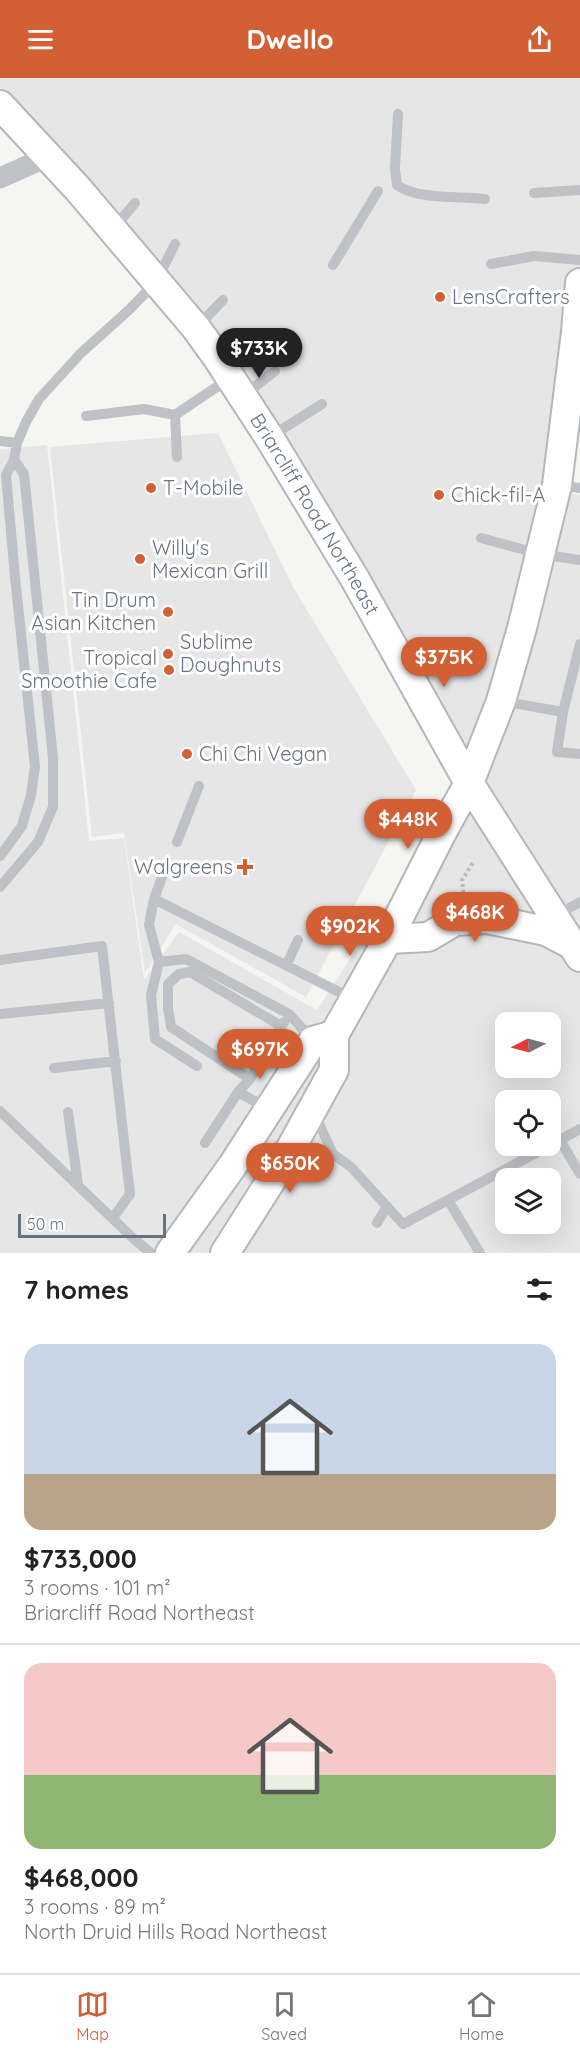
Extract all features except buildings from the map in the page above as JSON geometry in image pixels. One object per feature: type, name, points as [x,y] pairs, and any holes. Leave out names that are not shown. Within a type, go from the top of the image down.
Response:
[{"type":"main road","name":"Briarcliff Road Northeast","points":[[0,105],[196,328],[237,387],[270,437],[381,624],[469,783],[576,951]]},
{"type":"main road","points":[[170,1253],[210,1198],[269,1109],[353,999],[388,939],[469,783],[501,701],[540,554],[569,487],[580,283]]},
{"type":"main road","points":[[388,939],[428,937],[454,921],[487,920],[546,931],[576,951]]},
{"type":"main road","points":[[228,1252],[334,1070],[324,1038]]},
{"type":"street","points":[[0,178],[47,157]]},
{"type":"lane","points":[[398,114],[394,168],[397,185],[404,190],[416,193],[485,199]]},
{"type":"lane","points":[[534,193],[580,190]]},
{"type":"lane","points":[[333,265],[378,191]]},
{"type":"lane","points":[[112,230],[135,203]]},
{"type":"lane","points":[[0,856],[22,826],[31,795],[35,767],[6,475],[15,460],[17,443],[39,399],[81,353],[156,282],[175,244]]},
{"type":"lane","points":[[491,264],[534,256],[580,260]]},
{"type":"lane","points":[[196,328],[222,300]]},
{"type":"lane","points":[[86,416],[144,410],[175,415],[275,371]]},
{"type":"lane","points":[[270,437],[322,404]]},
{"type":"lane","points":[[175,415],[177,457]]},
{"type":"lane","points":[[0,441],[17,443]]},
{"type":"lane","points":[[0,887],[39,842],[53,807],[53,758],[24,474],[15,460]]},
{"type":"lane","points":[[481,538],[540,554],[580,560]]},
{"type":"lane","points":[[580,644],[563,712],[557,752],[580,754]]},
{"type":"lane","points":[[501,701],[563,712]]},
{"type":"lane","points":[[177,842],[199,786]]},
{"type":"lane","points":[[162,877],[154,899],[149,926],[159,962],[151,995],[155,1039],[197,1066]]},
{"type":"lane","points":[[154,899],[353,999]]},
{"type":"lane","points":[[555,916],[580,902]]},
{"type":"lane","points":[[287,964],[298,940]]},
{"type":"lane","points":[[0,960],[102,946],[130,1194],[113,1218]]},
{"type":"lane","points":[[159,962],[186,959],[289,1014],[324,1038]]},
{"type":"lane","points":[[250,1079],[171,1027],[168,984],[179,974],[190,972],[281,1026]]},
{"type":"lane","points":[[0,1014],[109,1003]]},
{"type":"lane","points":[[205,1143],[238,1092],[250,1079],[289,1014]]},
{"type":"lane","points":[[54,1068],[116,1061]]},
{"type":"lane","points":[[238,1092],[269,1109]]},
{"type":"lane","points":[[312,1108],[333,1154],[351,1167],[403,1224],[530,1156]]},
{"type":"lane","points":[[0,1111],[151,1253]]},
{"type":"lane","points":[[68,1112],[78,1185]]},
{"type":"lane","points":[[561,1140],[580,1130]]},
{"type":"lane","points":[[561,1153],[580,1174]]},
{"type":"lane","points":[[285,1157],[333,1154]]},
{"type":"lane","points":[[448,1200],[480,1253]]},
{"type":"lane","points":[[377,1223],[387,1206]]},
{"type":"path","points":[[465,909],[462,880],[474,861]]},
{"type":"shaded area","points":[[0,78],[580,78],[580,365],[568,493],[580,495],[580,1253],[0,1253],[0,449],[47,445],[89,841],[124,838],[144,980],[179,932],[317,1010],[471,774],[260,427],[0,110]]},
{"type":"shaded area","points":[[218,433],[293,587],[416,790],[306,997],[176,924],[145,973],[124,833],[92,837],[50,447]]},
{"type":"place","name":"LensCrafters","points":[[440,297]]},
{"type":"place","name":"T-Mobile","points":[[151,488]]},
{"type":"place","name":"Chick-fil-A","points":[[439,495]]},
{"type":"place","name":"Willy's Mexican Grill","points":[[140,559]]},
{"type":"place","name":"Tin Drum Asian Kitchen","points":[[168,612]]},
{"type":"place","name":"Sublime Doughnuts","points":[[168,654]]},
{"type":"place","name":"Tropical Smoothie Cafe","points":[[169,670]]},
{"type":"place","name":"Chi Chi Vegan","points":[[187,754]]},
{"type":"place","name":"Walgreens","points":[[245,867]]}]
